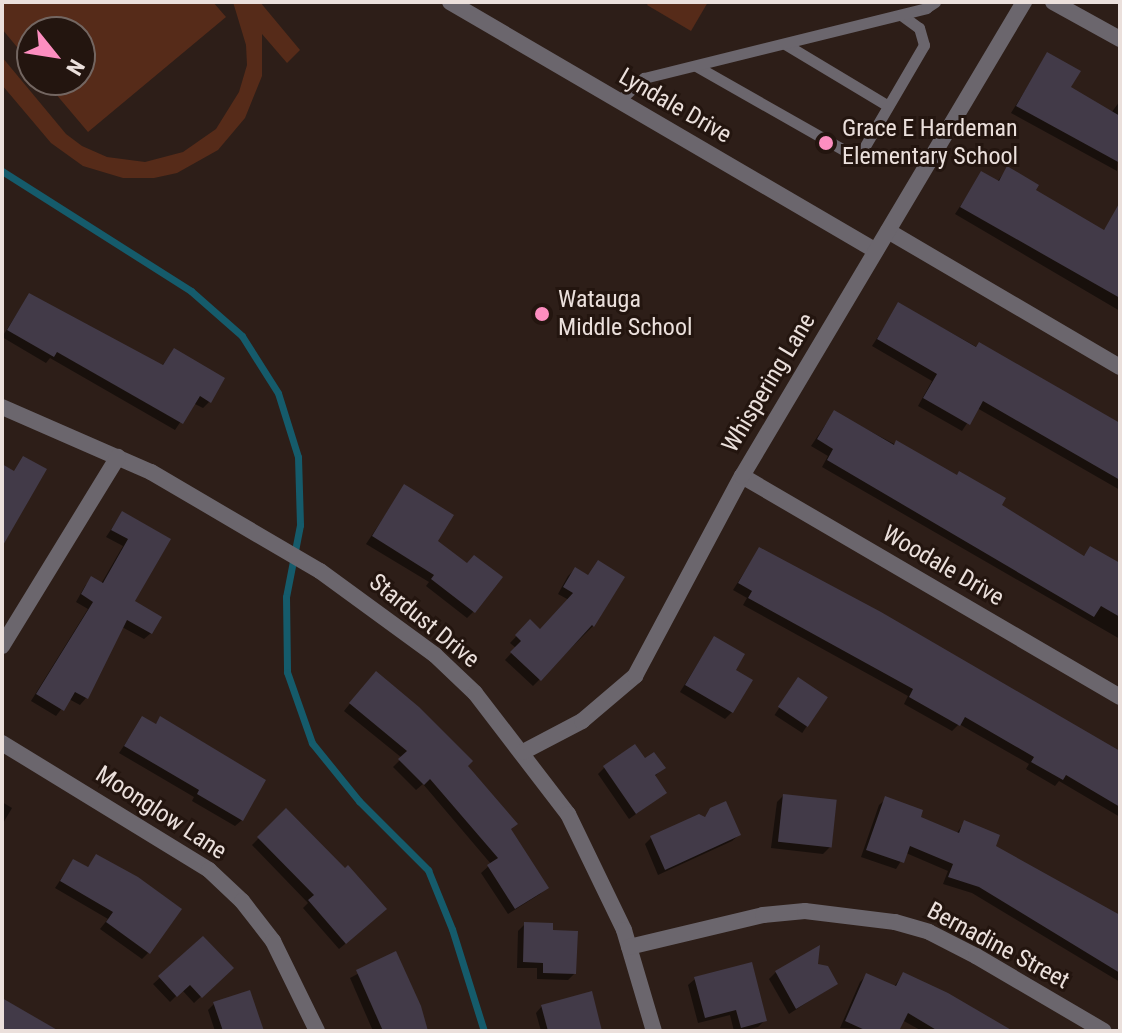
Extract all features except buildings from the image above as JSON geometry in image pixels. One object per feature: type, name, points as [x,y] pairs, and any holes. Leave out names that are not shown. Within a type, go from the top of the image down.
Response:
[{"type":"street","name":"Lyndale Drive","points":[[450,2],[876,251]]},
{"type":"street","name":"Whispering Lane","points":[[523,752],[582,721],[635,676],[742,476],[1024,2]]},
{"type":"street","points":[[1053,2],[1120,39]]},
{"type":"street","points":[[888,231],[1120,367]]},
{"type":"street","name":"Stardust Drive","points":[[2,407],[151,472],[320,571],[386,616],[435,655],[475,693],[568,814],[629,947],[654,1031]]},
{"type":"street","points":[[2,646],[118,457]]},
{"type":"street","name":"Woodale Drive","points":[[742,476],[1120,697]]},
{"type":"street","name":"Moonglow Lane","points":[[2,743],[209,870],[242,901],[273,941],[317,1031]]},
{"type":"street","name":"Bernadine Street","points":[[629,947],[763,915],[805,911],[879,919],[941,938],[1104,1031]]},
{"type":"lane","points":[[619,101],[644,78],[901,15],[935,2]]},
{"type":"lane","points":[[696,66],[858,158],[924,45],[919,28],[901,15]]},
{"type":"lane","points":[[785,44],[888,106]]},
{"type":"shaded area","points":[[2,2],[213,2],[226,17],[88,132],[58,96],[96,96],[96,16],[16,16],[16,46],[2,29]]},
{"type":"shaded area","points":[[233,2],[260,2],[300,50],[287,63],[262,34],[262,76],[245,118],[218,150],[177,173],[154,178],[123,178],[83,166],[51,143],[2,85],[2,57],[16,74],[16,96],[34,96],[66,134],[82,146],[107,157],[145,162],[183,152],[216,129],[239,92],[247,65],[246,45]]},
{"type":"shaded area","points":[[649,2],[708,2],[691,31],[647,5]]},
{"type":"waterway","points":[[2,171],[191,291],[242,336],[278,393],[298,457],[300,525],[286,597],[287,672],[312,743],[359,801],[428,870],[452,929],[484,1031]]},
{"type":"place","name":"Grace E Hardeman Elementary School","points":[[826,143]]},
{"type":"place","name":"Watauga Middle School","points":[[542,314]]}]
